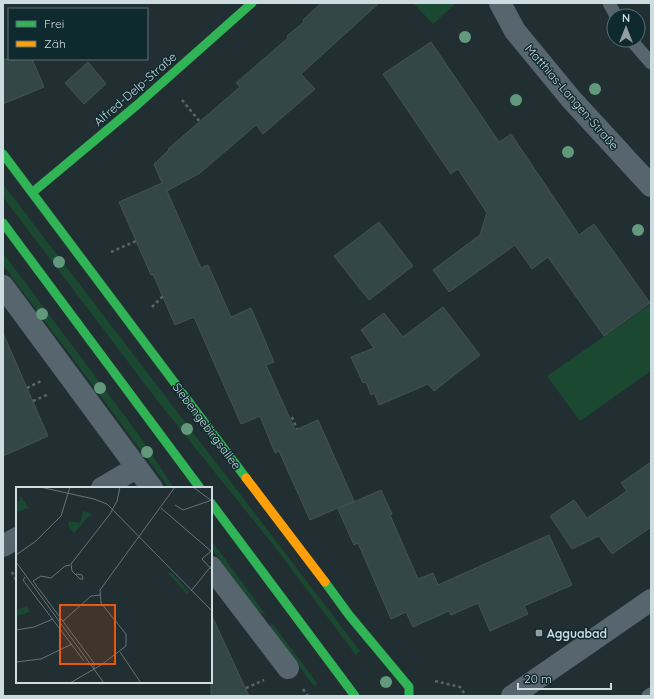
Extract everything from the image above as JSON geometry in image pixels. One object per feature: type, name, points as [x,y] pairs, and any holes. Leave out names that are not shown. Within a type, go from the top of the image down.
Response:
[{"type":"street","name":"Alfred-Delp-Straße","points":[[33,192],[137,106],[252,3]]},
{"type":"street","name":"Matthias-Langen-Straße","points":[[500,3],[516,31],[571,99],[651,186]]},
{"type":"street","name":"Siebengebirgsallee","points":[[3,154],[345,609],[409,687],[408,696]]},
{"type":"street","points":[[3,223],[199,487]]},
{"type":"street","points":[[3,286],[151,487]]},
{"type":"street","points":[[104,487],[136,468]]},
{"type":"street","points":[[212,503],[355,696]]},
{"type":"street","points":[[3,546],[16,539]]},
{"type":"street","points":[[212,568],[288,668]]},
{"type":"street","points":[[512,696],[651,600]]},
{"type":"lane","points":[[638,48],[651,63]]},
{"type":"path","points":[[292,417],[297,429]]},
{"type":"green space","points":[[413,3],[456,3],[433,24]]},
{"type":"green space","points":[[3,184],[360,651],[356,655],[278,551],[160,404],[3,197]]},
{"type":"green space","points":[[3,253],[139,435],[173,487],[168,487],[3,265]]},
{"type":"green space","points":[[651,304],[651,371],[580,421],[547,376]]},
{"type":"green space","points":[[212,541],[266,615],[258,611],[212,549]]},
{"type":"green space","points":[[272,623],[317,683],[316,686],[313,685],[270,627]]},
{"type":"building","points":[[321,3],[379,3],[301,74],[315,89],[263,134],[256,125],[200,173],[167,191],[201,268],[208,265],[231,317],[251,308],[274,362],[266,365],[295,430],[318,420],[354,501],[310,520],[279,451],[275,453],[260,416],[241,424],[194,317],[175,325],[119,202],[162,183],[154,164],[169,150],[168,149],[240,87],[236,83],[288,38],[287,36],[304,22],[303,20]]},
{"type":"building","points":[[431,42],[499,142],[511,134],[579,235],[594,224],[650,303],[604,336],[548,257],[532,269],[515,245],[449,292],[433,270],[480,235],[487,213],[458,169],[451,174],[383,74]]},
{"type":"building","points":[[3,59],[32,60],[44,87],[3,104]]},
{"type":"building","points":[[88,62],[106,84],[84,104],[65,83]]},
{"type":"building","points":[[379,222],[413,266],[369,300],[334,256]]},
{"type":"building","points":[[443,307],[480,355],[434,391],[428,384],[379,405],[374,393],[371,395],[366,382],[363,383],[351,357],[374,348],[361,330],[384,313],[403,337]]},
{"type":"building","points":[[3,333],[48,436],[3,456]]},
{"type":"building","points":[[651,462],[651,527],[612,554],[599,536],[572,549],[550,516],[574,500],[587,518],[627,491],[621,483]]},
{"type":"building","points":[[381,490],[392,514],[390,515],[418,579],[433,573],[438,585],[549,535],[572,585],[524,606],[528,614],[490,631],[478,603],[451,615],[449,611],[413,627],[406,612],[391,619],[358,543],[354,545],[338,509]]},
{"type":"building","points":[[212,616],[249,696],[211,696],[212,683]]},
{"type":"traffic: fast","points":[[33,192],[137,105],[252,3]]},
{"type":"traffic: fast","points":[[3,154],[246,478]]},
{"type":"traffic: fast","points":[[3,223],[199,487]]},
{"type":"traffic: fast","points":[[212,504],[355,696]]},
{"type":"traffic: fast","points":[[325,582],[349,615],[409,687],[409,696]]},
{"type":"traffic: slow","points":[[246,478],[325,582]]},
{"type":"place","name":"Agguabad","points":[[539,633]]}]
